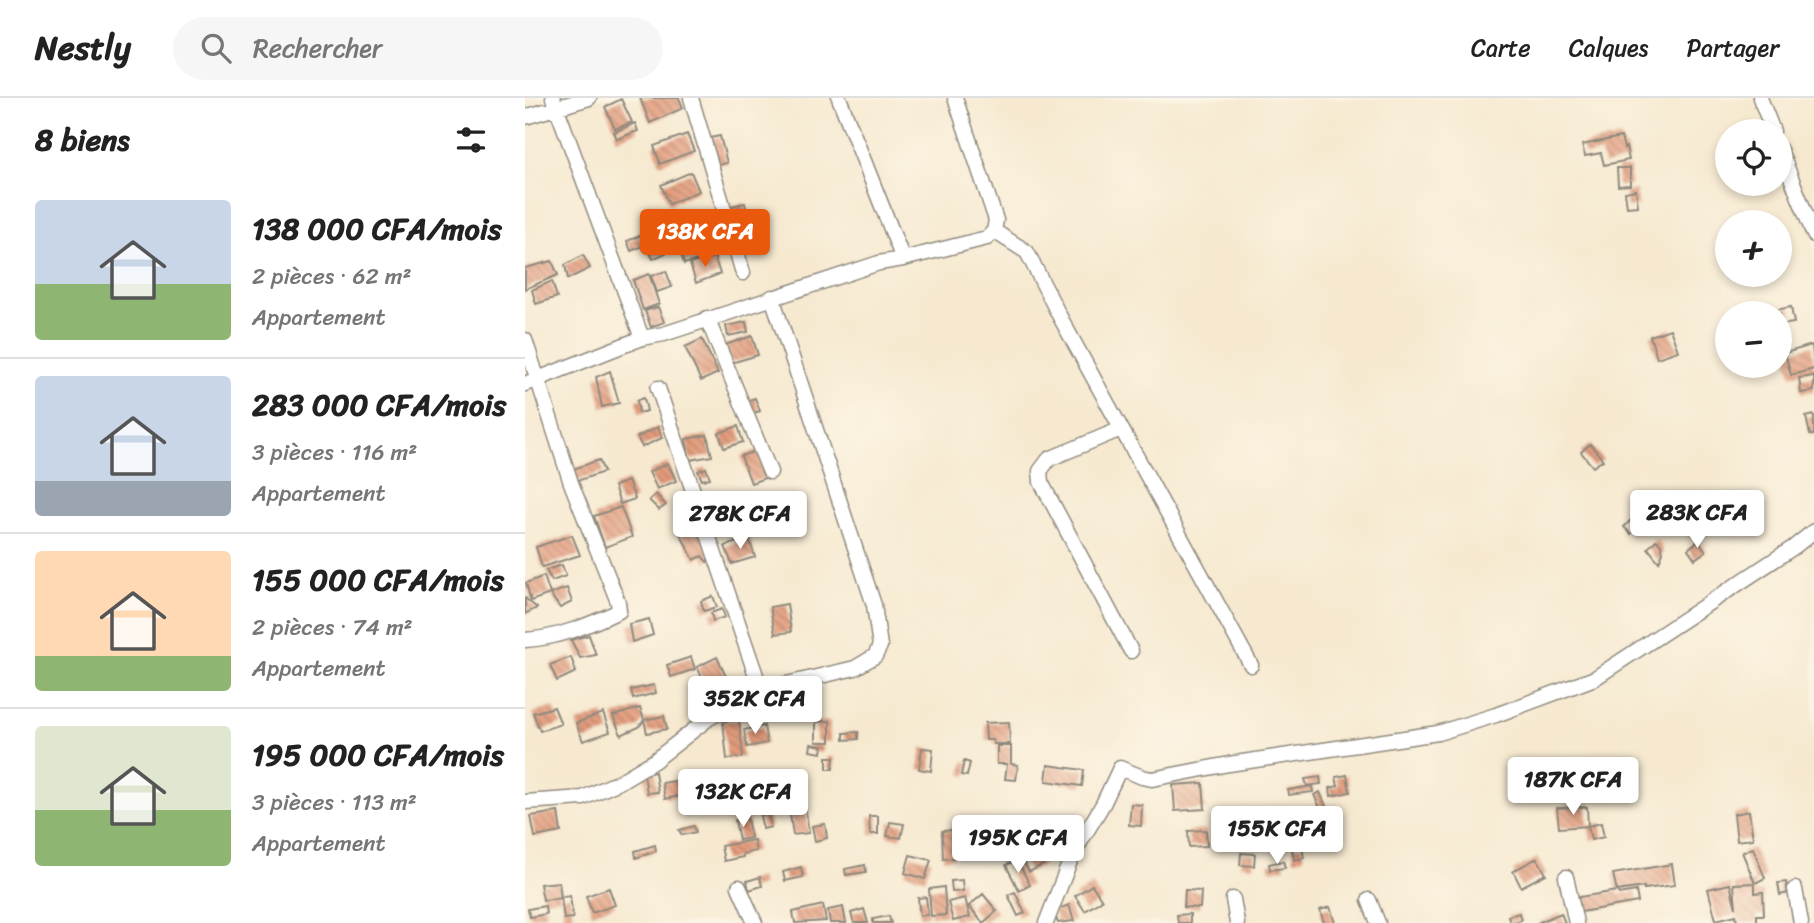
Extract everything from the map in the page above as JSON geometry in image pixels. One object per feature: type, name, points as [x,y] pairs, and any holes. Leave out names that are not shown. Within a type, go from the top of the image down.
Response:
[{"type":"street","points":[[525,117],[554,103],[589,98]]},
{"type":"street","points":[[691,98],[743,272]]},
{"type":"street","points":[[839,98],[904,259]]},
{"type":"street","points":[[532,382],[642,338],[664,334],[879,263],[987,238],[994,231],[996,220],[955,98]]},
{"type":"street","points":[[1760,98],[1768,119]]},
{"type":"street","points":[[554,103],[642,338]]},
{"type":"street","points":[[1792,180],[1814,235]]},
{"type":"street","points":[[994,231],[1027,252],[1251,665]]},
{"type":"street","points":[[525,802],[583,798],[619,782],[654,761],[709,718],[761,690],[855,668],[875,656],[880,646],[874,606],[772,297]]},
{"type":"street","points":[[707,318],[770,472]]},
{"type":"street","points":[[525,340],[532,382],[618,602],[619,611],[588,626],[543,639],[525,640]]},
{"type":"street","points":[[658,388],[761,690]]},
{"type":"street","points":[[1121,429],[1049,458],[1040,471],[1041,482],[1131,651]]},
{"type":"street","points":[[1046,923],[1072,856],[1103,804],[1120,768],[1152,779],[1230,764],[1438,733],[1496,715],[1595,678],[1794,547],[1814,531]]},
{"type":"street","points":[[1566,877],[1576,923]]},
{"type":"street","points":[[739,887],[755,923]]},
{"type":"street","points":[[1795,889],[1801,923]]},
{"type":"street","points":[[1233,899],[1237,923]]},
{"type":"street","points":[[1369,900],[1378,923]]},
{"type":"building","points":[[640,98],[679,98],[683,108],[650,123]]},
{"type":"building","points":[[621,99],[632,122],[615,129],[605,107]]},
{"type":"building","points":[[635,123],[638,131],[617,139],[614,132]]},
{"type":"building","points":[[687,134],[694,151],[660,164],[654,146]]},
{"type":"building","points":[[720,136],[727,163],[712,166],[705,139]]},
{"type":"building","points":[[1621,137],[1629,160],[1604,165],[1601,153],[1585,156],[1582,145]]},
{"type":"building","points":[[1617,168],[1630,168],[1630,185],[1618,186]]},
{"type":"building","points":[[691,172],[699,191],[669,204],[661,185]]},
{"type":"building","points":[[1636,190],[1638,206],[1627,207],[1625,192]]},
{"type":"building","points":[[745,203],[750,224],[732,228],[727,207]]},
{"type":"building","points":[[654,230],[658,240],[631,251],[627,241]]},
{"type":"building","points":[[666,238],[672,250],[653,259],[647,247]]},
{"type":"building","points":[[703,240],[708,257],[684,264],[679,246]]},
{"type":"building","points":[[583,255],[590,268],[568,279],[565,265]]},
{"type":"building","points":[[714,256],[720,274],[696,283],[690,264]]},
{"type":"building","points":[[552,261],[558,275],[525,289],[525,268]]},
{"type":"building","points":[[666,271],[672,287],[657,292],[651,276]]},
{"type":"building","points":[[649,274],[659,304],[643,310],[633,280]]},
{"type":"building","points":[[552,281],[557,297],[536,304],[532,290]]},
{"type":"building","points":[[658,307],[664,322],[651,327],[645,311]]},
{"type":"building","points":[[746,322],[748,332],[728,336],[726,326]]},
{"type":"building","points":[[1670,329],[1678,351],[1657,358],[1650,336]]},
{"type":"building","points":[[752,336],[758,355],[731,363],[725,345]]},
{"type":"building","points":[[702,339],[718,373],[701,381],[685,347]]},
{"type":"building","points":[[1812,345],[1814,369],[1792,375],[1792,351]]},
{"type":"building","points":[[610,371],[619,403],[602,407],[596,377]]},
{"type":"building","points":[[1814,376],[1814,391],[1801,393],[1799,378]]},
{"type":"building","points":[[644,398],[647,411],[639,413],[637,400]]},
{"type":"building","points":[[755,398],[760,411],[747,415],[743,402]]},
{"type":"building","points":[[1814,415],[1814,435],[1810,435],[1806,417]]},
{"type":"building","points":[[738,426],[743,442],[724,448],[719,433]]},
{"type":"building","points":[[658,427],[662,438],[642,447],[637,437]]},
{"type":"building","points":[[707,435],[712,456],[690,460],[686,439]]},
{"type":"building","points":[[1590,444],[1603,460],[1593,467],[1581,452]]},
{"type":"building","points":[[758,450],[768,477],[751,483],[741,456]]},
{"type":"building","points":[[599,460],[604,472],[577,481],[573,469]]},
{"type":"building","points":[[668,463],[676,481],[657,489],[649,472]]},
{"type":"building","points":[[706,468],[710,478],[702,480],[698,471]]},
{"type":"building","points":[[628,481],[635,499],[620,504],[614,486]]},
{"type":"building","points":[[656,494],[666,505],[659,510],[649,500]]},
{"type":"building","points":[[621,507],[632,537],[605,547],[594,516]]},
{"type":"building","points":[[1632,519],[1639,526],[1631,534],[1624,527]]},
{"type":"building","points":[[695,523],[708,537],[712,550],[707,562],[702,556],[694,560],[679,532]]},
{"type":"building","points":[[572,535],[580,555],[542,567],[536,547]]},
{"type":"building","points":[[749,538],[755,557],[732,564],[725,546]]},
{"type":"building","points":[[1656,540],[1661,544],[1663,552],[1659,562],[1648,548]]},
{"type":"building","points":[[1698,541],[1706,551],[1695,559],[1688,549]]},
{"type":"building","points":[[562,565],[566,576],[552,581],[546,570]]},
{"type":"building","points":[[544,576],[550,594],[531,601],[526,583]]},
{"type":"building","points":[[567,588],[572,602],[560,608],[550,594]]},
{"type":"building","points":[[713,596],[717,607],[704,611],[701,601]]},
{"type":"building","points":[[525,598],[537,608],[525,614]]},
{"type":"building","points":[[787,604],[791,632],[775,634],[770,607]]},
{"type":"building","points":[[722,609],[725,617],[713,621],[711,613]]},
{"type":"building","points":[[649,619],[653,635],[632,642],[629,624]]},
{"type":"building","points":[[589,635],[596,655],[580,658],[571,640]]},
{"type":"building","points":[[571,657],[576,672],[557,681],[550,665]]},
{"type":"building","points":[[691,657],[695,669],[671,677],[667,665]]},
{"type":"building","points":[[717,657],[728,681],[708,690],[697,667]]},
{"type":"building","points":[[654,685],[656,693],[633,699],[631,690]]},
{"type":"building","points":[[554,707],[561,724],[540,731],[533,713]]},
{"type":"building","points":[[640,708],[644,720],[639,727],[621,735],[613,716]]},
{"type":"building","points":[[603,713],[610,732],[583,741],[576,723]]},
{"type":"building","points":[[664,716],[667,729],[647,733],[644,720]]},
{"type":"building","points":[[739,720],[743,757],[727,759],[723,722]]},
{"type":"building","points":[[830,721],[830,742],[816,742],[816,722]]},
{"type":"building","points":[[1009,722],[1010,744],[994,744],[993,740],[986,740],[985,723]]},
{"type":"building","points":[[764,726],[767,743],[747,747],[744,730]]},
{"type":"building","points":[[858,732],[858,739],[844,740],[844,733]]},
{"type":"building","points":[[811,744],[823,746],[822,753],[810,751]]},
{"type":"building","points":[[997,746],[1011,746],[1011,764],[1018,765],[1016,780],[1005,779],[1007,764],[997,764]]},
{"type":"building","points":[[922,748],[933,749],[931,771],[919,769]]},
{"type":"building","points":[[827,757],[834,757],[833,769],[827,769]]},
{"type":"building","points":[[964,761],[970,763],[967,776],[961,775]]},
{"type":"building","points":[[1048,765],[1084,770],[1082,786],[1046,781]]},
{"type":"building","points":[[655,772],[658,792],[647,793],[644,774]]},
{"type":"building","points":[[1347,775],[1350,792],[1331,796],[1330,788],[1338,786],[1336,777]]},
{"type":"building","points":[[1320,777],[1321,784],[1307,786],[1305,779]]},
{"type":"building","points":[[687,779],[690,794],[665,799],[662,783]]},
{"type":"building","points":[[1203,783],[1205,809],[1175,811],[1173,785]]},
{"type":"building","points":[[1312,786],[1313,792],[1289,795],[1288,790]]},
{"type":"building","points":[[1320,792],[1328,811],[1323,814],[1314,795]]},
{"type":"building","points":[[1131,804],[1142,805],[1141,826],[1129,825]]},
{"type":"building","points":[[805,805],[809,833],[793,835],[789,808]]},
{"type":"building","points":[[1587,807],[1588,826],[1559,828],[1557,808]]},
{"type":"building","points":[[1749,811],[1753,839],[1737,841],[1734,814]]},
{"type":"building","points":[[558,812],[561,832],[535,837],[531,816]]},
{"type":"building","points":[[768,814],[771,827],[763,829],[760,816]]},
{"type":"building","points":[[869,816],[878,816],[878,834],[870,834]]},
{"type":"building","points":[[747,818],[751,838],[739,840],[735,820]]},
{"type":"building","points":[[890,822],[904,824],[901,838],[887,836]]},
{"type":"building","points":[[1601,823],[1604,837],[1591,840],[1588,826]]},
{"type":"building","points":[[825,824],[827,838],[815,841],[812,826]]},
{"type":"building","points":[[694,826],[696,832],[682,835],[679,830]]},
{"type":"building","points":[[953,830],[954,858],[943,859],[942,831]]},
{"type":"building","points":[[1206,830],[1207,846],[1189,847],[1188,831]]},
{"type":"building","points":[[754,840],[756,851],[724,861],[721,846]]},
{"type":"building","points":[[655,845],[656,851],[636,858],[635,851]]},
{"type":"building","points":[[1302,846],[1304,858],[1294,860],[1292,848]]},
{"type":"building","points":[[1753,848],[1765,878],[1755,883],[1742,852]]},
{"type":"building","points":[[1037,853],[1043,865],[1029,872],[1023,860]]},
{"type":"building","points":[[1241,853],[1255,854],[1254,866],[1240,865]]},
{"type":"building","points":[[910,855],[931,860],[925,879],[905,873]]},
{"type":"building","points":[[1537,858],[1546,874],[1521,887],[1513,871]]},
{"type":"building","points":[[1017,860],[1030,885],[1019,891],[1006,865]]},
{"type":"building","points":[[1283,861],[1285,868],[1270,870],[1269,864]]},
{"type":"building","points":[[1672,864],[1675,885],[1617,891],[1613,874]]},
{"type":"building","points":[[865,865],[866,872],[846,875],[845,869]]},
{"type":"building","points":[[801,867],[803,877],[785,881],[783,872]]},
{"type":"building","points":[[760,877],[762,886],[749,890],[747,881]]},
{"type":"building","points":[[962,880],[963,891],[952,892],[951,881]]},
{"type":"building","points":[[559,882],[561,898],[543,900],[540,884]]},
{"type":"building","points":[[1786,882],[1788,893],[1780,895],[1778,883]]},
{"type":"building","points":[[1755,883],[1755,893],[1763,892],[1764,915],[1757,915],[1757,922],[1737,923],[1736,915],[1716,920],[1708,889],[1730,884],[1736,908],[1734,884]]},
{"type":"building","points":[[1092,885],[1102,900],[1085,911],[1075,896]]},
{"type":"building","points":[[944,887],[946,915],[931,916],[929,889]]},
{"type":"building","points":[[609,888],[615,905],[592,913],[586,896]]},
{"type":"building","points":[[1185,890],[1201,891],[1200,908],[1184,907]]},
{"type":"building","points":[[1617,891],[1619,894],[1636,891],[1638,902],[1575,913],[1573,898]]},
{"type":"building","points":[[1015,892],[1025,913],[1018,916],[1008,895]]},
{"type":"building","points":[[983,894],[997,911],[983,923],[969,906]]},
{"type":"building","points":[[570,896],[573,918],[564,919],[561,897]]},
{"type":"building","points":[[926,897],[928,915],[920,916],[918,898]]},
{"type":"building","points":[[965,898],[970,917],[953,921],[948,902]]},
{"type":"building","points":[[823,905],[826,921],[795,923],[793,912]]},
{"type":"building","points":[[1069,905],[1074,921],[1058,923],[1053,911]]},
{"type":"building","points":[[545,906],[546,914],[530,917],[528,909]]},
{"type":"building","points":[[843,907],[846,923],[830,923],[828,910]]},
{"type":"building","points":[[1330,907],[1335,923],[1324,923],[1320,910]]},
{"type":"building","points":[[864,909],[868,923],[854,923],[851,913]]},
{"type":"building","points":[[1519,913],[1521,920],[1510,923],[1508,916]]},
{"type":"building","points":[[1561,913],[1565,923],[1537,923]]},
{"type":"building","points":[[1190,914],[1190,923],[1178,923],[1177,915]]},
{"type":"building","points":[[889,916],[891,923],[873,923],[873,919]]}]
